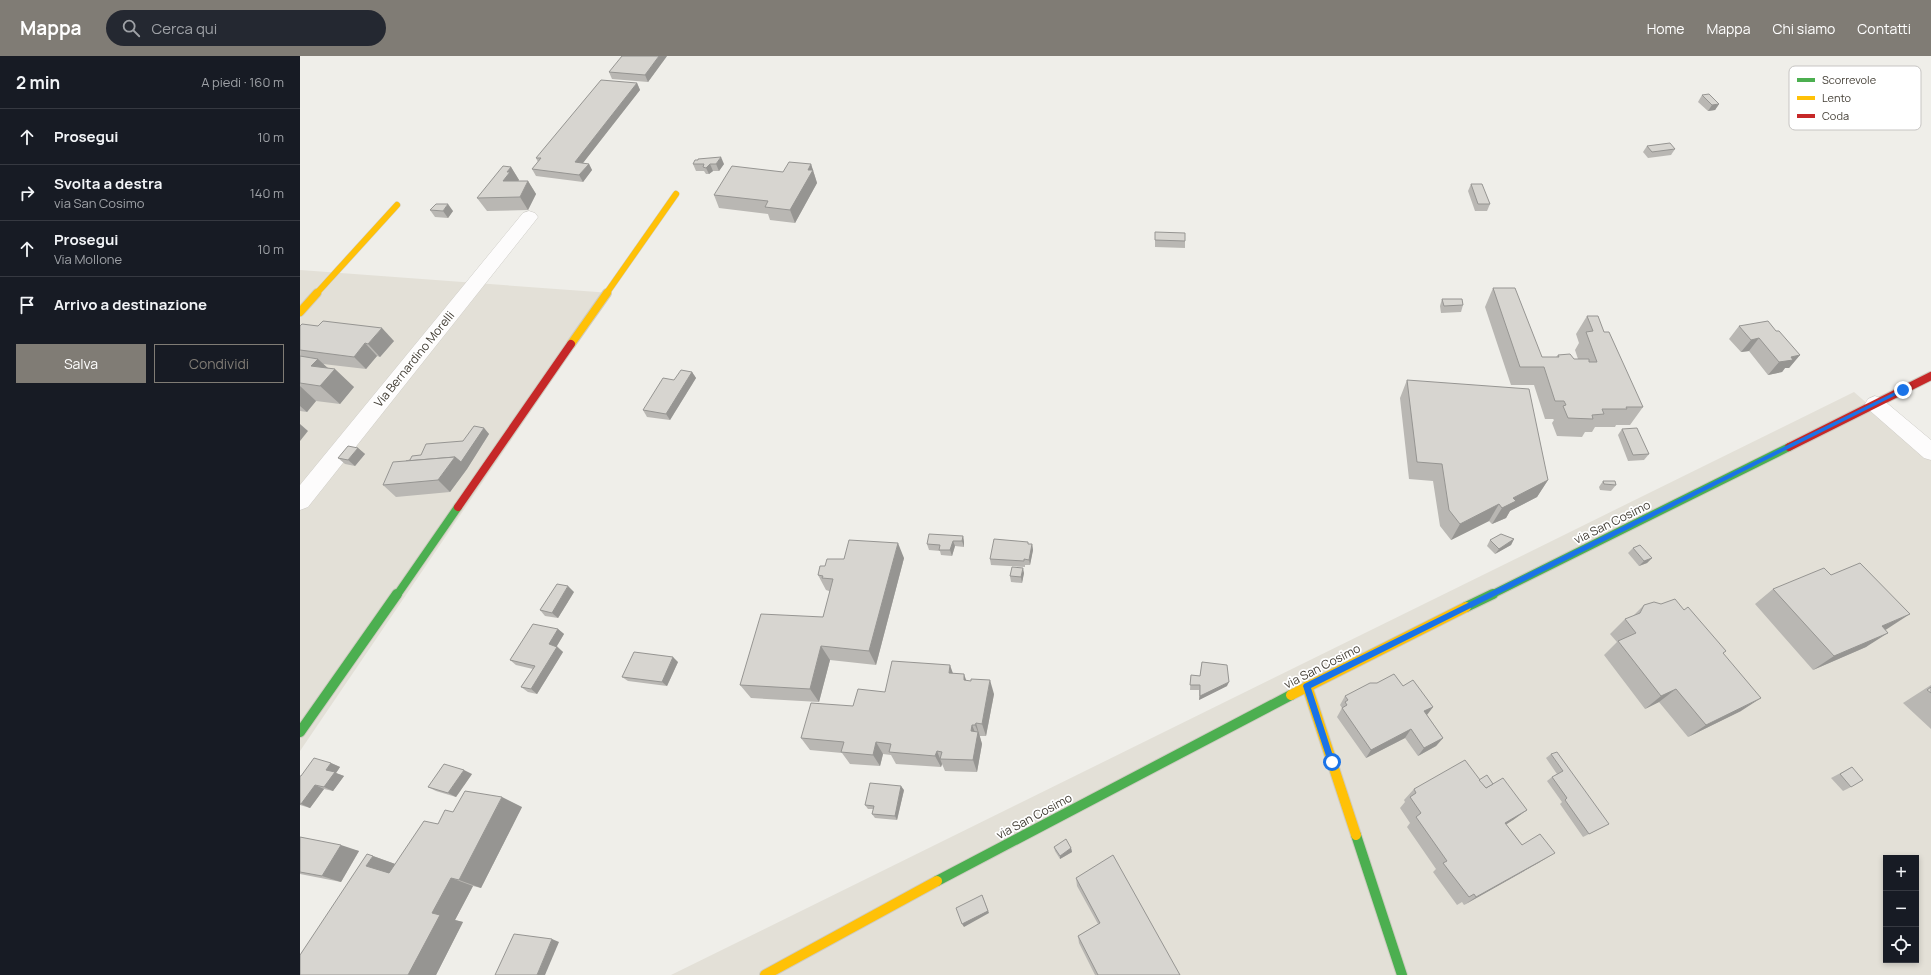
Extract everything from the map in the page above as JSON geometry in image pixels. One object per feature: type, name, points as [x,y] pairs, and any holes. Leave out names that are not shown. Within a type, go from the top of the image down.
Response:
[{"type":"street","points":[[300,732],[676,194]]},
{"type":"street","points":[[300,312],[397,206]]},
{"type":"street","name":"Via Bernardino Morelli","points":[[300,501],[529,217]]},
{"type":"street","name":"via San Cosimo","points":[[766,975],[1010,842],[1307,686],[1931,376]]},
{"type":"street","points":[[1875,404],[1931,452]]},
{"type":"street","points":[[1307,686],[1402,975]]},
{"type":"shaded area","points":[[300,270],[611,293],[300,751]]},
{"type":"shaded area","points":[[1854,392],[1931,459],[1931,975],[671,975]]},
{"type":"building","points":[[622,56],[659,56],[645,75],[609,72]]},
{"type":"building","points":[[601,80],[637,83],[575,162],[589,164],[579,175],[532,169],[541,158],[536,158]]},
{"type":"building","points":[[1709,94],[1719,104],[1712,105],[1702,95]]},
{"type":"building","points":[[1670,143],[1675,149],[1652,152],[1647,146]]},
{"type":"building","points":[[721,157],[716,164],[710,164],[706,168],[703,167],[704,164],[693,164],[695,160],[698,159]]},
{"type":"building","points":[[789,162],[811,164],[808,170],[813,170],[790,210],[765,207],[768,201],[714,195],[732,166],[783,172]]},
{"type":"building","points":[[503,166],[511,167],[507,172],[510,172],[503,181],[528,181],[520,197],[477,198]]},
{"type":"building","points":[[1471,184],[1482,184],[1490,204],[1478,204]]},
{"type":"building","points":[[436,204],[448,204],[443,211],[430,210]]},
{"type":"building","points":[[1155,232],[1185,233],[1185,241],[1155,240]]},
{"type":"building","points":[[1493,288],[1515,288],[1542,357],[1559,357],[1558,355],[1570,354],[1574,359],[1589,359],[1589,362],[1597,362],[1586,332],[1593,331],[1587,316],[1598,316],[1604,332],[1609,332],[1643,407],[1626,407],[1627,409],[1602,409],[1604,414],[1592,415],[1593,419],[1568,418],[1563,406],[1566,405],[1564,401],[1555,401],[1544,367],[1520,367]]},
{"type":"building","points":[[1442,299],[1462,299],[1463,305],[1444,306]]},
{"type":"building","points":[[323,321],[382,328],[368,344],[365,343],[354,357],[300,350],[300,326],[302,324],[318,326]]},
{"type":"building","points":[[1768,321],[1800,355],[1791,357],[1793,360],[1779,362],[1759,338],[1751,340],[1739,326]]},
{"type":"building","points":[[300,356],[318,359],[311,366],[335,369],[320,386],[300,383]]},
{"type":"building","points":[[681,370],[692,372],[666,414],[643,410],[663,378],[674,380]]},
{"type":"building","points":[[1407,380],[1529,389],[1548,480],[1513,498],[1516,501],[1502,508],[1499,504],[1460,524],[1449,510],[1442,464],[1417,462]]},
{"type":"building","points":[[474,426],[484,428],[461,462],[455,457],[406,461],[410,460],[412,456],[421,455],[426,444],[463,441]]},
{"type":"building","points":[[1637,428],[1649,454],[1633,455],[1622,429]]},
{"type":"building","points":[[348,446],[358,448],[348,460],[338,458]]},
{"type":"building","points":[[455,457],[438,480],[383,485],[393,462]]},
{"type":"building","points":[[1603,481],[1615,481],[1616,485],[1604,484]]},
{"type":"building","points":[[929,534],[963,536],[962,541],[953,541],[950,550],[939,550],[940,545],[927,544]]},
{"type":"building","points":[[1501,534],[1514,539],[1499,549],[1490,540]]},
{"type":"building","points":[[994,539],[1028,542],[1028,544],[1032,544],[1029,560],[990,559]]},
{"type":"building","points":[[849,540],[898,543],[869,651],[821,646],[810,689],[740,685],[761,614],[823,617],[833,579],[822,578],[823,576],[818,575],[820,566],[825,566],[827,559],[844,559]]},
{"type":"building","points":[[1640,545],[1652,558],[1644,561],[1633,548]]},
{"type":"building","points":[[1860,563],[1910,614],[1882,626],[1888,633],[1834,656],[1773,589],[1824,568],[1831,575]]},
{"type":"building","points":[[1012,567],[1023,568],[1021,577],[1010,576]]},
{"type":"building","points":[[557,584],[568,586],[552,613],[540,610]]},
{"type":"building","points":[[1675,599],[1684,610],[1688,607],[1726,651],[1723,653],[1761,698],[1706,725],[1676,689],[1661,696],[1618,641],[1636,633],[1625,619],[1640,613],[1644,605],[1654,602],[1661,604]]},
{"type":"building","points":[[533,624],[558,629],[549,644],[557,647],[531,689],[521,687],[535,666],[510,660]]},
{"type":"building","points":[[634,652],[673,657],[662,682],[622,677]]},
{"type":"building","points":[[892,661],[950,665],[949,673],[964,674],[964,680],[990,680],[982,724],[976,723],[975,725],[972,725],[971,731],[978,732],[973,760],[940,759],[942,752],[937,751],[935,756],[889,752],[891,744],[876,742],[873,755],[841,752],[844,742],[801,738],[811,703],[853,706],[858,689],[885,692]]},
{"type":"building","points":[[1202,662],[1227,665],[1229,682],[1200,696],[1200,685],[1190,685],[1191,675],[1200,676]]},
{"type":"building","points":[[1394,674],[1403,686],[1413,680],[1433,707],[1424,711],[1443,738],[1424,748],[1411,729],[1371,750],[1342,708],[1347,705],[1345,702],[1348,700],[1345,696],[1370,683],[1377,683]]},
{"type":"building","points":[[1931,687],[1931,693],[1927,690]]},
{"type":"building","points":[[1557,752],[1609,824],[1589,834],[1565,800],[1567,798],[1552,777],[1563,771],[1551,754]]},
{"type":"building","points":[[314,758],[331,763],[326,770],[335,772],[324,787],[315,785],[300,804],[300,776]]},
{"type":"building","points":[[1465,760],[1486,788],[1503,778],[1527,810],[1505,823],[1522,845],[1540,834],[1555,853],[1476,897],[1474,894],[1469,897],[1443,863],[1447,861],[1416,817],[1421,813],[1410,797],[1416,793],[1414,789]]},
{"type":"building","points":[[444,764],[464,770],[448,793],[428,787]]},
{"type":"building","points":[[1852,767],[1863,780],[1851,787],[1840,774]]},
{"type":"building","points":[[1487,775],[1493,784],[1486,788],[1479,780]]},
{"type":"building","points":[[870,783],[901,786],[895,816],[872,814],[874,806],[865,805]]},
{"type":"building","points":[[465,791],[502,797],[459,880],[451,878],[432,913],[440,915],[408,975],[300,975],[300,955],[367,854],[373,856],[366,866],[389,873],[424,821],[438,824],[445,810],[453,812]]},
{"type":"building","points":[[300,837],[341,845],[322,876],[300,872]]},
{"type":"building","points":[[1066,839],[1071,848],[1060,856],[1054,847]]},
{"type":"building","points":[[1113,855],[1180,975],[1098,975],[1078,936],[1100,923],[1076,878]]},
{"type":"building","points":[[982,895],[988,911],[962,924],[956,908]]},
{"type":"building","points":[[514,934],[552,939],[537,975],[495,975]]},
{"type":"traffic: fast","points":[[1466,607],[1789,447]]},
{"type":"traffic: fast","points":[[300,732],[458,507]]},
{"type":"traffic: fast","points":[[937,881],[1291,695]]},
{"type":"traffic: fast","points":[[1356,835],[1402,975]]},
{"type":"traffic: slow","points":[[571,344],[676,194]]},
{"type":"traffic: slow","points":[[300,312],[397,205]]},
{"type":"traffic: slow","points":[[1291,695],[1466,607]]},
{"type":"traffic: slow","points":[[1307,686],[1356,835]]},
{"type":"traffic: slow","points":[[765,975],[937,881]]},
{"type":"traffic: jam","points":[[458,507],[571,344]]},
{"type":"traffic: jam","points":[[1789,447],[1931,376]]},
{"type":"route","points":[[1332,762],[1307,686],[1903,390]]}]
